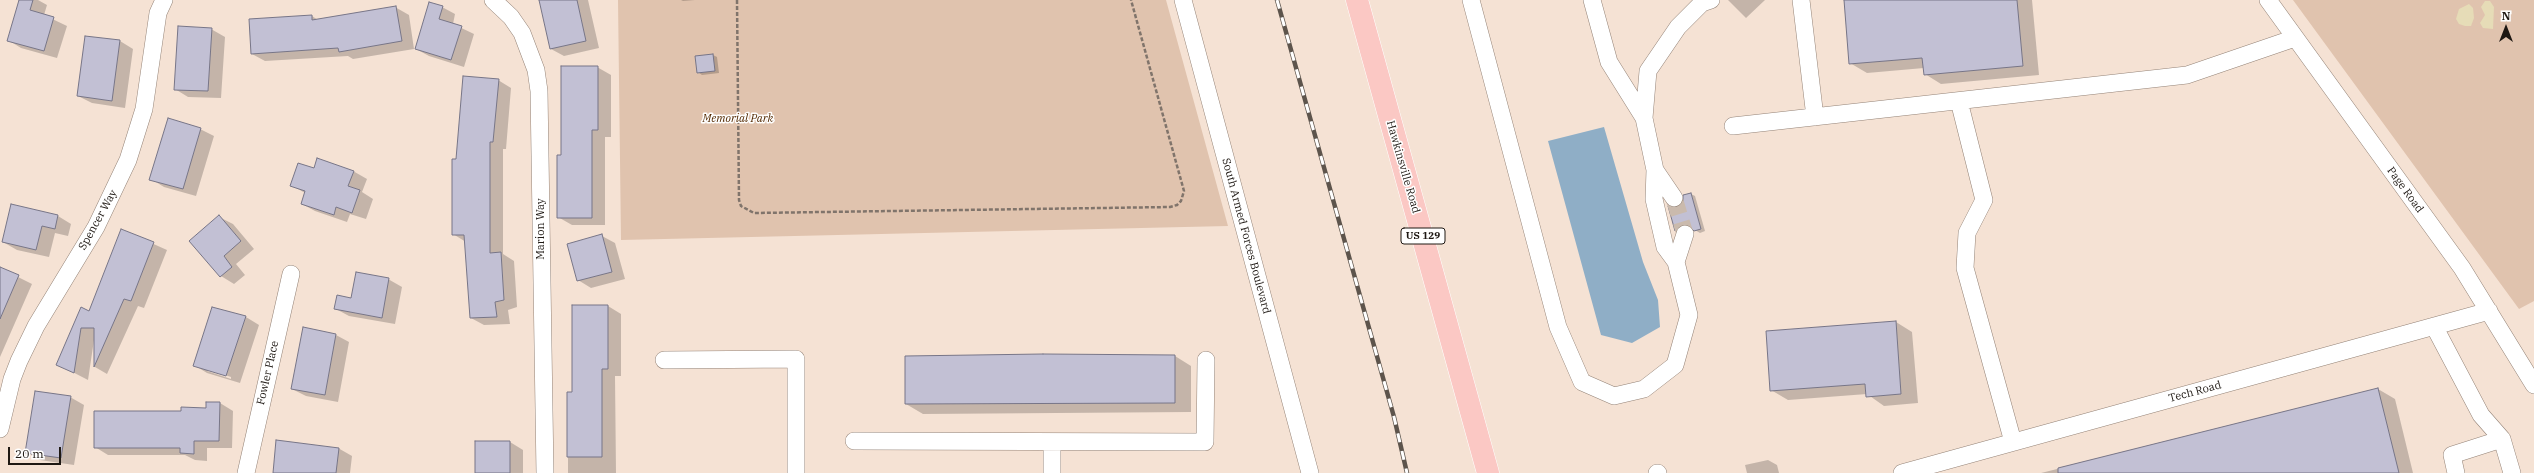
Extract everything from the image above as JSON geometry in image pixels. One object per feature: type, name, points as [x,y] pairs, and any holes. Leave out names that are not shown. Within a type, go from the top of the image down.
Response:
[{"type":"main road","name":"Hawkinsville Road","points":[[1357,0],[1488,473]]},
{"type":"street","name":"Spencer Way","points":[[0,429],[12,379],[26,347],[56,292],[96,227],[128,160],[144,109],[158,13],[164,0]]},
{"type":"street","name":"Marion Way","points":[[493,0],[511,17],[522,33],[536,70],[540,91],[545,473]]},
{"type":"street","name":"South Armed Forces Boulevard","points":[[1183,0],[1310,473]]},
{"type":"street","points":[[1471,0],[1558,327],[1582,382],[1614,396],[1644,389],[1676,365],[1689,315],[1676,262],[1666,247],[1654,199],[1655,170],[1644,118],[1648,71],[1678,27],[1705,1]]},
{"type":"street","points":[[1592,0],[1609,62],[1644,118]]},
{"type":"street","points":[[1801,0],[1815,117]]},
{"type":"street","name":"Page Road","points":[[2268,0],[2462,268],[2534,385]]},
{"type":"street","points":[[1733,126],[2187,75],[2295,38]]},
{"type":"street","points":[[1959,101],[1984,200],[1967,233],[1965,268],[2013,442]]},
{"type":"street","points":[[1655,170],[1674,198]]},
{"type":"street","points":[[1676,262],[1685,234]]},
{"type":"street","name":"Fowler Place","points":[[246,473],[291,274]]},
{"type":"street","name":"Tech Road","points":[[1902,473],[2489,311]]},
{"type":"street","points":[[2434,326],[2481,414],[2502,439],[2512,473]]},
{"type":"street","points":[[664,360],[796,359],[796,473]]},
{"type":"street","points":[[854,441],[1052,443],[1205,442],[1206,360]]},
{"type":"street","points":[[2456,473],[2452,455],[2502,439]]},
{"type":"street","points":[[1052,443],[1052,473]]},
{"type":"path","points":[[737,0],[740,200],[741,206],[754,213],[1170,207],[1177,205],[1181,201],[1184,191],[1131,0]]},
{"type":"green space","name":"Memorial Park","points":[[618,0],[1166,0],[1228,226],[621,240]]},
{"type":"green space","points":[[2293,0],[2534,0],[2534,301],[2519,309]]},
{"type":"sand","points":[[2485,1],[2490,1],[2494,7],[2493,29],[2483,28],[2480,23],[2485,15],[2481,7]]},
{"type":"sand","points":[[2469,4],[2473,8],[2474,18],[2471,26],[2459,24],[2456,19],[2459,9]]},
{"type":"water","points":[[1604,127],[1643,262],[1658,300],[1660,327],[1632,343],[1601,335],[1548,141]]},
{"type":"building","points":[[19,0],[33,0],[30,10],[54,17],[44,51],[7,41]]},
{"type":"building","points":[[539,0],[577,0],[586,41],[550,49]]},
{"type":"building","points":[[1844,0],[2017,0],[2023,66],[1924,75],[1922,58],[1849,64]]},
{"type":"building","points":[[429,2],[443,6],[439,19],[462,26],[451,60],[415,49]]},
{"type":"building","points":[[396,6],[402,41],[339,52],[338,48],[251,54],[249,19],[312,15],[312,20]]},
{"type":"building","points":[[178,26],[212,28],[208,91],[174,90]]},
{"type":"building","points":[[85,36],[120,40],[112,101],[77,96]]},
{"type":"building","points":[[713,54],[715,71],[697,73],[695,56]]},
{"type":"building","points":[[561,66],[598,66],[598,130],[592,130],[592,218],[557,218],[557,155],[561,155]]},
{"type":"building","points":[[463,76],[499,79],[493,142],[490,142],[490,253],[501,252],[504,300],[495,302],[497,317],[470,318],[464,235],[452,235],[452,159],[456,159]]},
{"type":"building","points":[[168,118],[201,128],[183,189],[149,180]]},
{"type":"building","points":[[317,158],[354,171],[348,186],[360,190],[352,213],[336,207],[334,215],[301,204],[305,191],[290,186],[298,163],[314,168]]},
{"type":"building","points":[[1691,193],[1701,229],[1694,231],[1688,225],[1683,224],[1675,231],[1668,206],[1674,208],[1679,206],[1683,202],[1683,195]]},
{"type":"building","points":[[11,204],[58,215],[55,229],[42,226],[36,250],[2,242]]},
{"type":"building","points":[[219,215],[241,241],[224,256],[232,267],[220,277],[189,241]]},
{"type":"building","points":[[121,229],[154,242],[131,301],[124,299],[94,367],[94,328],[81,328],[74,373],[56,365],[81,307],[89,311]]},
{"type":"building","points":[[602,234],[612,272],[577,281],[567,244]]},
{"type":"building","points":[[0,267],[19,275],[0,319]]},
{"type":"building","points":[[356,272],[389,278],[382,318],[334,309],[337,295],[351,298]]},
{"type":"building","points":[[572,305],[608,305],[608,369],[602,369],[602,457],[567,457],[567,392],[572,392]]},
{"type":"building","points":[[212,307],[246,316],[226,376],[193,366]]},
{"type":"building","points":[[1896,321],[1901,394],[1866,397],[1865,384],[1770,391],[1766,331]]},
{"type":"building","points":[[303,327],[336,334],[325,395],[291,389]]},
{"type":"building","points":[[1043,354],[1175,355],[1175,403],[905,404],[905,356]]},
{"type":"building","points":[[2378,388],[2399,473],[2058,473],[2058,468]]},
{"type":"building","points":[[35,391],[71,396],[61,458],[25,453]]},
{"type":"building","points":[[206,402],[220,402],[219,441],[194,441],[194,454],[180,453],[180,448],[94,448],[94,411],[181,411],[181,407],[206,408]]},
{"type":"building","points":[[276,440],[339,448],[336,473],[273,473]]},
{"type":"building","points":[[475,441],[510,441],[510,473],[475,473]]},
{"type":"tunnel","points":[[1674,198],[1685,234]]},
{"type":"railway","points":[[1277,0],[1394,417],[1407,473]]}]
